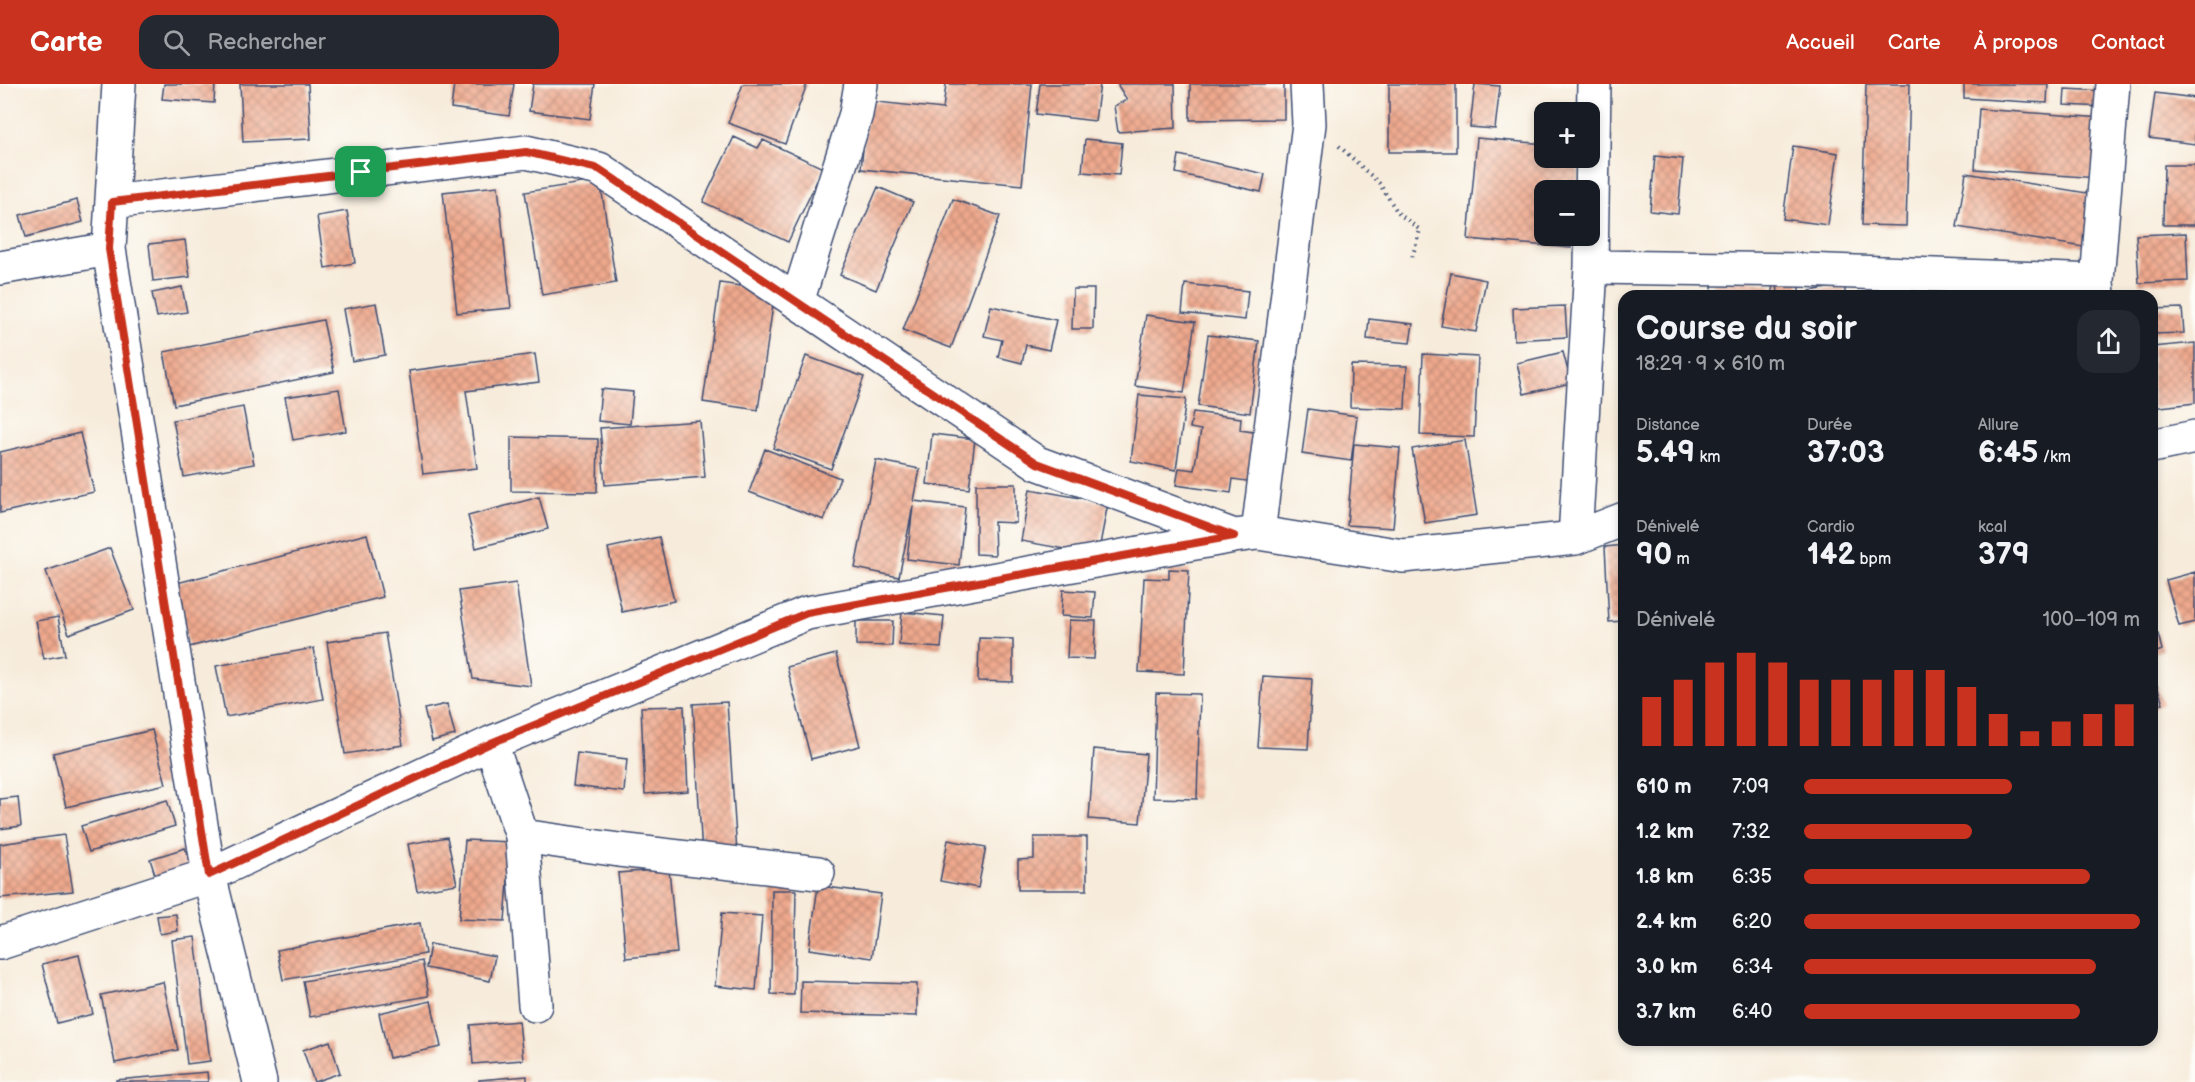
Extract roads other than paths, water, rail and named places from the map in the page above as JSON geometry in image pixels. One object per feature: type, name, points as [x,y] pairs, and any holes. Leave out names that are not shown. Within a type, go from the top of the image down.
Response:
[{"type":"street","points":[[119,84],[109,249],[209,875],[260,1082]]},
{"type":"street","points":[[797,302],[856,114],[861,84]]},
{"type":"street","points":[[1246,535],[1310,124],[1307,84]]},
{"type":"street","points":[[1575,538],[1591,267],[1594,84]]},
{"type":"street","points":[[1591,267],[1803,270],[2098,288],[2113,84]]},
{"type":"street","points":[[112,202],[526,152],[599,169],[1037,463],[1246,535],[1403,556],[1575,538],[1618,521]]},
{"type":"street","points":[[0,268],[109,249]]},
{"type":"street","points":[[2158,445],[2195,437]]},
{"type":"street","points":[[0,943],[209,875],[491,743],[807,613],[1246,535]]},
{"type":"street","points":[[491,743],[522,836],[535,1005]]},
{"type":"street","points":[[522,836],[619,850],[818,873]]}]
